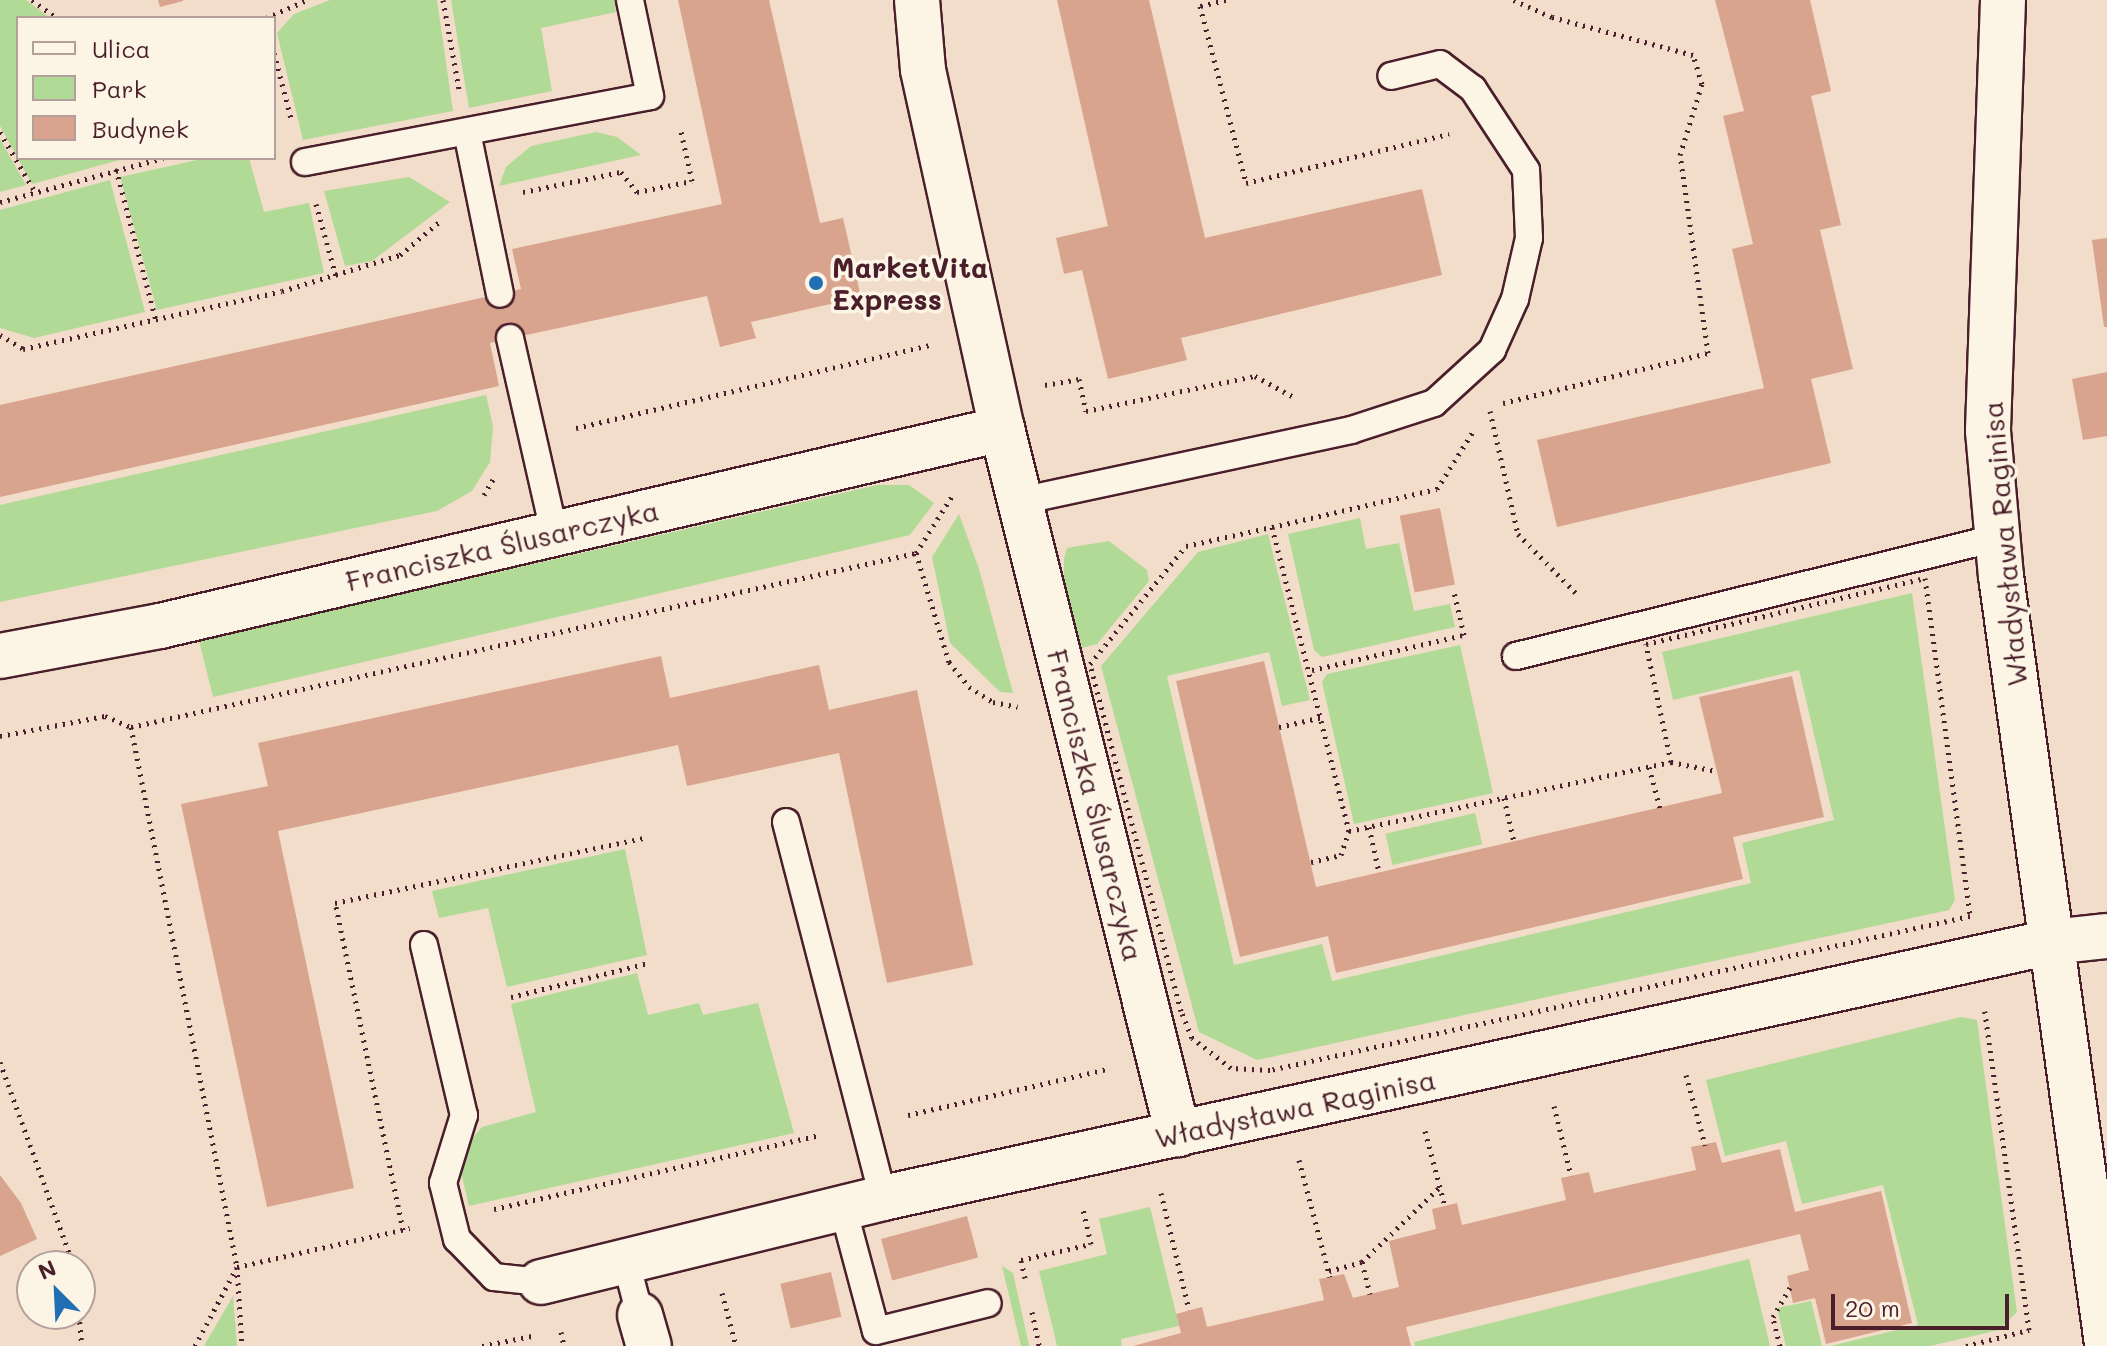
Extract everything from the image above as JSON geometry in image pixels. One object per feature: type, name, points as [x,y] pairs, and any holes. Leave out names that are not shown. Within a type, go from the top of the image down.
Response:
[{"type":"street","name":"Franciszka Ślusarczyka","points":[[917,0],[923,70],[1002,429],[1178,1134]]},
{"type":"street","name":"Władysława Raginisa","points":[[2003,0],[1988,431],[1997,538],[2107,1344]]},
{"type":"street","name":"Franciszka Ślusarczyka","points":[[0,656],[160,626],[1002,429]]},
{"type":"street","name":"Władysława Raginisa","points":[[541,1282],[863,1203],[2051,942],[2107,936]]},
{"type":"lane","points":[[305,162],[650,96],[630,0]]},
{"type":"lane","points":[[1020,501],[1364,425],[1434,403],[1492,350],[1515,299],[1529,238],[1526,170],[1482,100],[1440,64],[1391,76]]},
{"type":"lane","points":[[467,132],[500,294]]},
{"type":"lane","points":[[510,338],[554,532]]},
{"type":"lane","points":[[1516,656],[1997,538]]},
{"type":"lane","points":[[786,822],[863,1125],[863,1203],[876,1331],[988,1303]]},
{"type":"lane","points":[[424,945],[464,1115],[443,1183],[457,1239],[494,1277],[541,1282]]},
{"type":"lane","points":[[626,1262],[644,1331]]},
{"type":"path","points":[[32,0],[54,16]]},
{"type":"path","points":[[271,16],[307,0]]},
{"type":"path","points":[[443,0],[467,132]]},
{"type":"path","points":[[1226,0],[1200,6],[1246,183],[1443,133],[1458,135]]},
{"type":"path","points":[[1513,0],[1552,17],[1693,55],[1702,84],[1680,155],[1708,353],[1489,406],[1437,489],[1186,546],[1090,664],[1181,1011],[1192,1038],[1231,1068],[1270,1070],[1970,916],[1925,578],[1646,644],[1671,762]]},
{"type":"path","points":[[276,61],[295,135]]},
{"type":"path","points":[[0,132],[16,159]]},
{"type":"path","points":[[16,160],[35,192]]},
{"type":"path","points":[[0,202],[154,160]]},
{"type":"path","points":[[116,169],[156,320]]},
{"type":"path","points":[[0,335],[23,349],[282,291],[400,255],[449,212],[479,201],[621,172]]},
{"type":"path","points":[[569,430],[946,341]]},
{"type":"path","points":[[1038,387],[1079,379],[1086,411],[1255,376],[1302,401]]},
{"type":"path","points":[[1489,406],[1518,534],[1588,605]]},
{"type":"path","points":[[942,490],[964,501]]},
{"type":"path","points":[[0,736],[105,716],[131,727],[916,553],[946,506]]},
{"type":"path","points":[[1272,527],[1312,670],[1349,831],[1341,855],[1311,862]]},
{"type":"path","points":[[916,553],[949,662],[969,687],[993,702],[1025,708],[1021,693]]},
{"type":"path","points":[[1312,670],[1464,635],[1454,592]]},
{"type":"path","points":[[1279,727],[1323,717]]},
{"type":"path","points":[[131,727],[237,1267],[242,1346]]},
{"type":"path","points":[[1349,831],[1671,762],[1716,771]]},
{"type":"path","points":[[1649,767],[1660,808]]},
{"type":"path","points":[[1504,798],[1514,842]]},
{"type":"path","points":[[1369,827],[1379,872]]},
{"type":"path","points":[[511,997],[648,963]]},
{"type":"path","points":[[1966,1346],[2029,1330],[1984,1005],[1969,1008]]},
{"type":"path","points":[[0,1062],[68,1250]]},
{"type":"path","points":[[195,1346],[237,1267],[1119,1066]]},
{"type":"path","points":[[1671,1077],[1701,1070]]},
{"type":"path","points":[[1686,1074],[1705,1145]]},
{"type":"path","points":[[1539,1105],[1568,1099]]},
{"type":"path","points":[[1553,1102],[1571,1176]]},
{"type":"path","points":[[1411,1133],[1439,1127]]},
{"type":"path","points":[[1425,1130],[1445,1206]]},
{"type":"path","points":[[1283,1163],[1313,1156]]},
{"type":"path","points":[[1299,1159],[1329,1274],[1362,1262],[1439,1188]]},
{"type":"path","points":[[1145,1195],[1176,1188]]},
{"type":"path","points":[[1160,1192],[1189,1310]]},
{"type":"path","points":[[1027,1289],[1021,1260],[1091,1244],[1083,1210],[1098,1206]]},
{"type":"path","points":[[1362,1262],[1370,1294]]},
{"type":"path","points":[[721,1285],[736,1346]]},
{"type":"path","points":[[1780,1346],[1773,1317],[1790,1288]]},
{"type":"path","points":[[1030,1303],[1039,1346]]},
{"type":"path","points":[[560,1331],[564,1346]]},
{"type":"green space","points":[[0,0],[26,0],[47,16],[16,16],[16,155],[0,126]]},
{"type":"green space","points":[[330,0],[437,0],[453,111],[303,140],[277,33],[294,14]]},
{"type":"green space","points":[[451,0],[614,0],[616,12],[541,28],[552,91],[469,108]]},
{"type":"green space","points":[[596,132],[617,137],[641,155],[499,186],[506,167],[531,146]]},
{"type":"green space","points":[[0,139],[26,185],[0,192]]},
{"type":"green space","points":[[19,160],[120,160],[32,184]]},
{"type":"green space","points":[[197,160],[250,160],[264,212],[309,203],[324,273],[157,310],[120,177]]},
{"type":"green space","points":[[409,177],[450,202],[372,261],[345,266],[324,191]]},
{"type":"green space","points":[[110,180],[145,312],[34,338],[0,328],[0,210]]},
{"type":"green space","points":[[486,395],[493,426],[490,462],[472,491],[437,511],[0,602],[0,505]]},
{"type":"green space","points":[[877,485],[909,485],[934,503],[910,535],[213,697],[199,641]]},
{"type":"green space","points":[[959,514],[979,569],[1013,693],[1000,692],[950,643],[932,557]]},
{"type":"green space","points":[[1360,518],[1366,549],[1399,543],[1414,611],[1450,604],[1455,627],[1322,657],[1314,650],[1288,534]]},
{"type":"green space","points":[[1268,534],[1310,700],[1282,706],[1269,652],[1167,676],[1234,965],[1322,944],[1332,981],[1751,883],[1742,843],[1834,820],[1799,670],[1673,700],[1662,652],[1912,593],[1955,900],[1949,910],[1257,1060],[1199,1032],[1101,666],[1198,552]]},
{"type":"green space","points":[[1109,541],[1147,570],[1149,581],[1097,644],[1082,648],[1064,584],[1064,559],[1067,548]]},
{"type":"green space","points":[[1460,645],[1493,793],[1354,824],[1322,682],[1327,674]]},
{"type":"green space","points":[[1475,813],[1482,844],[1393,865],[1385,834]]},
{"type":"green space","points":[[625,849],[647,955],[507,987],[488,908],[439,918],[432,891]]},
{"type":"green space","points":[[637,973],[648,1015],[699,1003],[703,1015],[758,1003],[794,1133],[469,1206],[460,1168],[471,1140],[482,1127],[536,1112],[511,1004]]},
{"type":"green space","points":[[1961,1017],[1977,1020],[2017,1312],[1999,1330],[1930,1346],[1830,1346],[1918,1325],[1883,1185],[1802,1204],[1786,1141],[1725,1156],[1706,1080]]},
{"type":"green space","points":[[1150,1207],[1179,1326],[1121,1339],[1122,1346],[1057,1346],[1039,1271],[1107,1254],[1099,1219]]},
{"type":"green space","points":[[1749,1259],[1770,1346],[1415,1346],[1414,1342]]},
{"type":"green space","points":[[1002,1266],[1013,1273],[1029,1346],[1021,1346]]},
{"type":"green space","points":[[233,1296],[237,1346],[204,1346]]},
{"type":"green space","points":[[1811,1301],[1822,1346],[1786,1346],[1777,1308]]},
{"type":"building","points":[[158,0],[183,0],[183,1],[160,7]]},
{"type":"building","points":[[678,0],[769,0],[820,223],[843,218],[861,297],[751,322],[756,338],[720,347],[707,296],[490,343],[499,386],[0,497],[0,405],[521,289],[512,249],[722,204]]},
{"type":"building","points":[[1057,0],[1149,0],[1205,238],[1422,189],[1442,275],[1181,338],[1187,360],[1108,379],[1082,270],[1064,274],[1056,238],[1108,226]]},
{"type":"building","points":[[1715,0],[1810,0],[1831,91],[1811,96],[1841,225],[1820,230],[1853,369],[1811,379],[1831,463],[1557,527],[1537,440],[1764,388],[1732,249],[1753,244],[1723,116],[1744,111]]},
{"type":"building","points":[[2107,238],[2107,327],[2104,327],[2092,240]]},
{"type":"building","points":[[2107,372],[2107,436],[2083,440],[2072,379]]},
{"type":"building","points":[[1440,508],[1455,585],[1415,592],[1400,516]]},
{"type":"building","points":[[661,656],[670,698],[819,665],[829,710],[917,690],[973,965],[887,983],[839,753],[687,786],[678,745],[278,831],[354,1188],[267,1207],[181,804],[268,786],[258,743]]},
{"type":"building","points":[[1264,661],[1316,887],[1722,793],[1699,697],[1792,676],[1824,817],[1733,837],[1743,879],[1336,973],[1328,936],[1240,957],[1176,681]]},
{"type":"building","points":[[1716,1142],[1722,1163],[1780,1149],[1795,1212],[1881,1191],[1912,1323],[1826,1344],[1815,1298],[1793,1303],[1787,1276],[1809,1270],[1800,1234],[1406,1327],[1411,1346],[1133,1346],[1181,1333],[1176,1314],[1202,1307],[1207,1327],[1324,1300],[1319,1279],[1344,1274],[1353,1298],[1399,1287],[1389,1241],[1436,1229],[1432,1209],[1457,1203],[1462,1225],[1566,1200],[1561,1178],[1589,1172],[1594,1193],[1696,1170],[1691,1147]]},
{"type":"building","points":[[0,1175],[21,1203],[37,1239],[0,1256]]},
{"type":"building","points":[[967,1216],[978,1258],[892,1281],[881,1239]]},
{"type":"building","points":[[831,1272],[841,1317],[791,1329],[780,1284]]},
{"type":"place","name":"MarketVita Express","points":[[816,283]]}]
